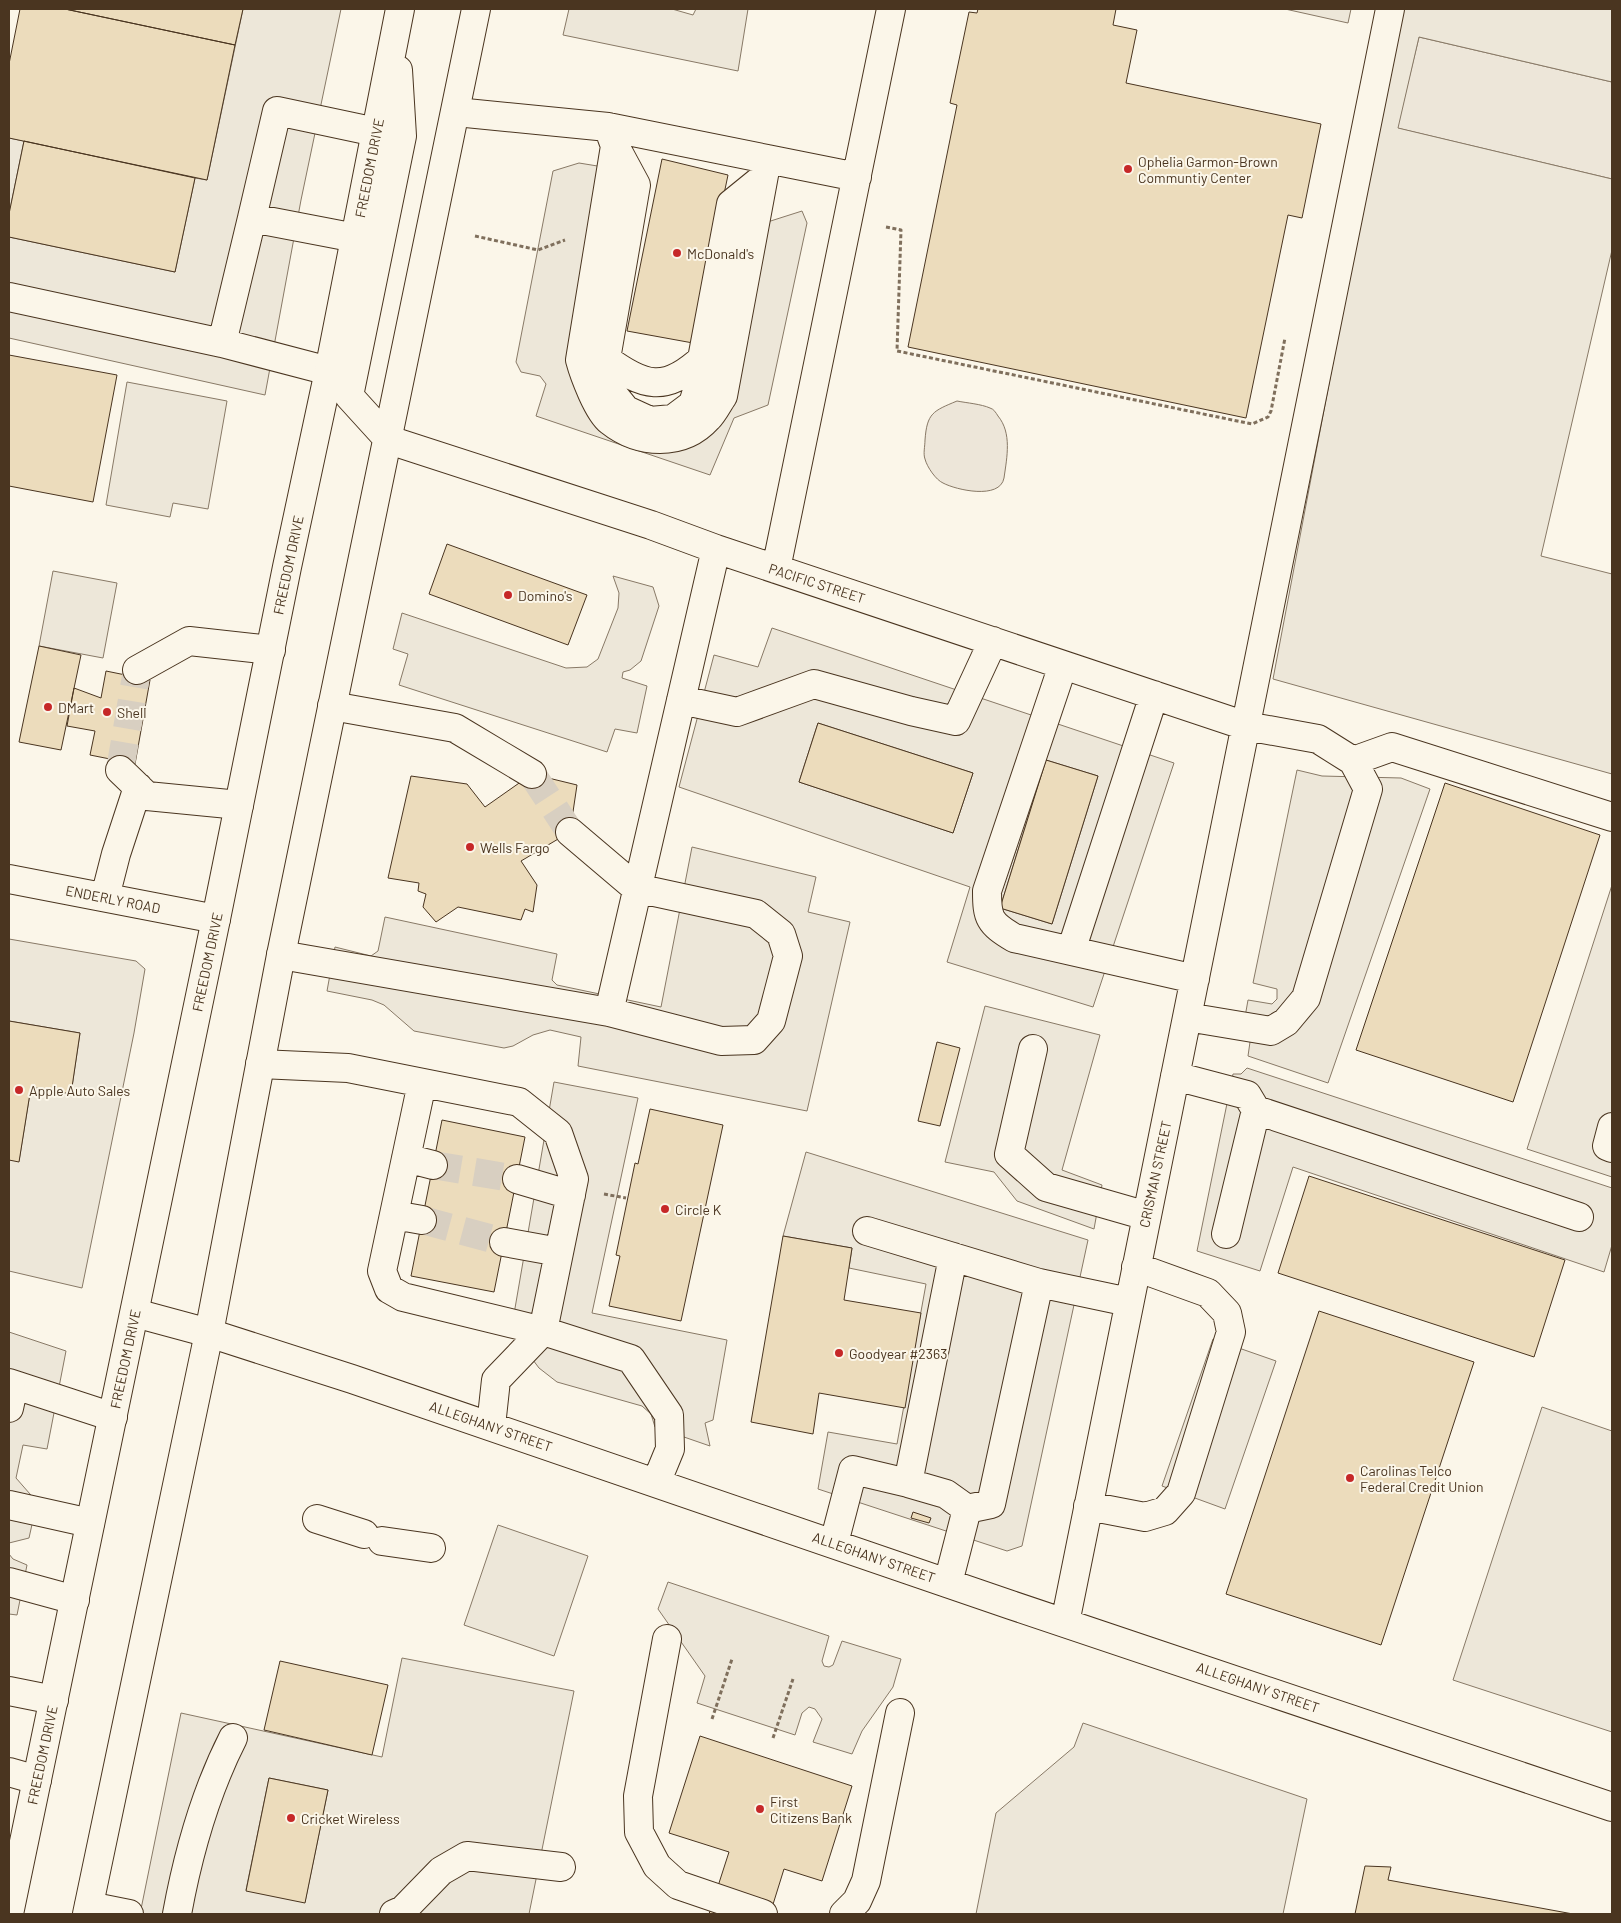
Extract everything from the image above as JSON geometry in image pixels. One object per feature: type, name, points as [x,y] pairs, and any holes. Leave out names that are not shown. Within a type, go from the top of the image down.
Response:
[{"type":"main road","points":[[129,1914],[88,1910],[209,1332],[280,955],[476,9]]},
{"type":"main road","points":[[776,569],[891,9]]},
{"type":"main road","name":"CRISMAN STREET","points":[[1065,1623],[1390,9]]},
{"type":"main road","points":[[388,440],[349,396],[402,136],[398,18]]},
{"type":"main road","name":"FREEDOM DRIVE","points":[[9,1914],[14,1862],[37,1780],[54,1700],[329,371],[398,18]]},
{"type":"main road","points":[[222,343],[277,111],[376,132]]},
{"type":"main road","points":[[456,112],[611,136],[765,168],[857,177]]},
{"type":"main road","points":[[611,136],[580,360],[589,389],[609,421],[628,431],[650,439],[671,440],[690,432],[708,419],[723,396],[765,168]]},
{"type":"main road","points":[[611,136],[636,185],[606,359],[613,394],[626,410],[650,421],[673,419],[693,404],[701,377],[702,359],[731,204],[765,168]]},
{"type":"main road","points":[[252,218],[356,238]]},
{"type":"main road","points":[[9,297],[222,343],[329,371]]},
{"type":"main road","points":[[606,359],[624,372],[646,381],[657,383],[670,381],[687,373],[702,359]]},
{"type":"main road","name":"PACIFIC STREET","points":[[388,440],[651,525],[716,549],[1246,726],[1318,739],[1353,761]]},
{"type":"main road","points":[[608,1012],[716,549]]},
{"type":"main road","points":[[137,670],[189,641],[271,650]]},
{"type":"main road","points":[[681,700],[736,712],[814,684],[911,711],[956,721],[992,641]]},
{"type":"main road","points":[[1063,665],[987,891],[987,913],[999,929],[1014,938],[1195,979]]},
{"type":"main road","points":[[1071,951],[1154,695]]},
{"type":"main road","points":[[332,706],[456,728],[532,774]]},
{"type":"main road","points":[[1187,1017],[1271,1031],[1286,1022],[1306,998],[1368,789],[1353,761],[1392,747],[1612,817]]},
{"type":"main road","points":[[105,897],[116,854],[129,779],[147,796],[239,805]]},
{"type":"main road","points":[[280,955],[608,1012],[721,1041],[754,1040],[771,1021],[788,956],[781,934],[756,914],[636,888],[570,832]]},
{"type":"main road","name":"ENDERLY ROAD","points":[[9,879],[216,919]]},
{"type":"main road","points":[[1033,1049],[1009,1154],[1046,1187],[1147,1216]]},
{"type":"main road","points":[[260,1064],[348,1068],[520,1102],[558,1133],[574,1179],[543,1331],[496,1380],[491,1426]]},
{"type":"main road","points":[[1176,1076],[1247,1095],[1256,1110],[1579,1217]]},
{"type":"main road","points":[[422,1083],[382,1271],[389,1290],[403,1297],[543,1331],[631,1359],[669,1415],[670,1449],[656,1483]]},
{"type":"main road","points":[[1226,1234],[1256,1110]]},
{"type":"main road","points":[[1612,1127],[1607,1146],[1612,1148]]},
{"type":"main road","points":[[406,1158],[433,1165]]},
{"type":"main road","points":[[516,1179],[570,1196]]},
{"type":"main road","points":[[394,1215],[422,1220]]},
{"type":"main road","points":[[867,1231],[1039,1283],[1129,1302]]},
{"type":"main road","points":[[504,1242],[559,1252]]},
{"type":"main road","points":[[908,1483],[954,1257]]},
{"type":"main road","points":[[1088,1506],[1145,1516],[1165,1511],[1181,1492],[1231,1332],[1227,1313],[1208,1293],[1136,1267]]},
{"type":"main road","points":[[967,1510],[991,1504],[1039,1283]]},
{"type":"main road","name":"ALLEGHANY STREET","points":[[134,1313],[209,1332],[491,1426],[1065,1623],[1612,1807]]},
{"type":"main road","points":[[11,1392],[112,1417]]},
{"type":"main road","points":[[834,1544],[853,1470],[946,1494],[967,1510]]},
{"type":"main road","points":[[9,1505],[90,1523]]},
{"type":"main road","points":[[948,1583],[967,1510]]},
{"type":"main road","points":[[317,1519],[373,1537],[431,1548]]},
{"type":"main road","points":[[9,1582],[74,1600]]},
{"type":"main road","points":[[667,1638],[638,1796],[639,1832],[657,1866],[678,1885],[763,1914]]},
{"type":"main road","points":[[9,1691],[54,1700]]},
{"type":"main road","points":[[844,1914],[857,1901],[866,1881],[900,1713]]},
{"type":"main road","points":[[177,1914],[185,1869],[218,1768],[233,1738]]},
{"type":"main road","points":[[9,1772],[37,1780]]},
{"type":"main road","points":[[394,1914],[403,1910],[441,1871],[467,1856],[562,1867]]},
{"type":"path","points":[[886,227],[901,230],[897,351],[1252,424],[1268,416],[1271,411],[1285,338]]},
{"type":"path","points":[[475,236],[538,250]]},
{"type":"path","points":[[712,1719],[732,1659]]},
{"type":"path","points":[[773,1738],[793,1679]]},
{"type":"shaded area","points":[[243,9],[341,9],[301,200],[265,395],[9,338],[9,237],[175,272],[195,178],[207,180]]},
{"type":"shaded area","points":[[569,9],[672,9],[693,15],[696,9],[748,9],[738,71],[563,35]]},
{"type":"shaded area","points":[[1285,9],[1351,9],[1348,23]]},
{"type":"shaded area","points":[[1400,9],[1612,9],[1612,82],[1419,37],[1398,128],[1612,179],[1612,250],[1541,556],[1612,574],[1612,774],[1273,679]]},
{"type":"shaded area","points":[[1419,37],[1612,82],[1612,179],[1397,128]]},
{"type":"shaded area","points":[[9,138],[24,141],[9,214]]},
{"type":"shaded area","points":[[579,163],[622,170],[610,406],[682,427],[733,233],[802,211],[807,223],[768,405],[734,418],[710,475],[536,416],[546,384],[540,376],[521,372],[516,362],[553,171]]},
{"type":"shaded area","points":[[127,382],[227,401],[208,509],[173,503],[170,517],[106,505]]},
{"type":"shaded area","points":[[957,401],[991,409],[995,411],[1002,423],[1007,438],[1006,462],[1004,478],[1001,485],[995,489],[977,491],[949,486],[932,473],[926,462],[924,455],[925,440],[927,424],[930,418],[937,411]]},
{"type":"shaded area","points":[[53,571],[117,583],[103,658],[39,646]]},
{"type":"shaded area","points":[[613,576],[653,587],[659,606],[641,661],[630,670],[623,672],[622,678],[647,686],[637,733],[615,729],[607,752],[399,685],[408,654],[393,649],[402,613],[566,668],[587,667],[598,659],[618,608],[619,593]]},
{"type":"shaded area","points":[[772,628],[1174,763],[1093,1007],[947,962],[970,887],[679,787],[714,655],[758,667]],"holes":[[[818,723],[973,773],[953,833],[799,782]],[[1046,760],[1098,776],[1052,924],[1000,908]]]},
{"type":"shaded area","points":[[1297,770],[1322,776],[1401,778],[1430,789],[1328,1083],[1248,1056],[1250,1042],[1242,1034],[1248,1000],[1272,1004],[1277,999],[1277,989],[1253,983]]},
{"type":"shaded area","points":[[692,847],[816,877],[808,912],[850,922],[807,1111],[578,1066],[581,1037],[550,1030],[533,1035],[513,1046],[504,1048],[414,1031],[384,1005],[372,1000],[327,991],[335,947],[371,956],[378,951],[385,917],[557,954],[552,980],[557,985],[661,1007]]},
{"type":"shaded area","points":[[1612,885],[1612,1177],[1527,1149]]},
{"type":"shaded area","points":[[9,939],[136,961],[145,969],[134,1033],[82,1288],[9,1271],[9,1160],[19,1161],[31,1087],[71,1093],[80,1033],[9,1021]]},
{"type":"shaded area","points":[[985,1006],[1100,1035],[1062,1170],[1102,1185],[1094,1229],[1017,1201],[994,1172],[945,1162]]},
{"type":"shaded area","points":[[1247,1068],[1612,1188],[1612,1245],[1604,1272],[1293,1167],[1260,1271],[1197,1251],[1233,1074],[1241,1074]]},
{"type":"shaded area","points":[[554,1082],[638,1098],[592,1313],[727,1340],[713,1420],[705,1423],[710,1446],[655,1427],[651,1414],[642,1406],[557,1382],[539,1368],[518,1340],[514,1314]]},
{"type":"shaded area","points":[[806,1152],[1088,1240],[1022,1546],[1007,1551],[818,1489],[828,1432],[897,1444],[926,1284],[849,1268],[852,1248],[783,1236]]},
{"type":"shaded area","points":[[9,1332],[66,1351],[47,1449],[23,1445],[16,1478],[37,1502],[29,1538],[9,1543]]},
{"type":"shaded area","points":[[1213,1339],[1276,1361],[1225,1509],[1162,1486]]},
{"type":"shaded area","points":[[1542,1407],[1612,1431],[1612,1732],[1453,1680]]},
{"type":"shaded area","points":[[498,1525],[588,1556],[554,1656],[464,1625]]},
{"type":"shaded area","points":[[9,1554],[13,1559],[27,1565],[17,1615],[9,1614]]},
{"type":"shaded area","points":[[668,1582],[829,1636],[822,1661],[824,1666],[829,1667],[833,1665],[842,1641],[901,1659],[893,1687],[862,1731],[852,1754],[813,1742],[822,1719],[815,1709],[809,1707],[802,1713],[795,1735],[697,1703],[705,1676],[658,1609]]},
{"type":"shaded area","points":[[402,1658],[574,1691],[529,1914],[140,1914],[181,1713],[382,1757]],"holes":[[[269,1778],[328,1790],[305,1902],[246,1890]]]},
{"type":"shaded area","points":[[1083,1723],[1307,1799],[1283,1914],[976,1914],[996,1813],[1074,1747]]},
{"type":"building","points":[[20,9],[65,9],[235,45],[207,180],[9,138],[9,64]]},
{"type":"building","points":[[65,9],[243,9],[235,45]]},
{"type":"building","name":"Ophelia Garmon-Brown Communtiy Center","points":[[978,9],[1116,9],[1113,25],[1137,30],[1126,83],[1321,124],[1302,218],[1288,215],[1246,418],[908,347],[957,105],[950,103],[969,12],[977,13]]},
{"type":"building","points":[[24,141],[195,178],[175,272],[9,237],[9,214]]},
{"type":"building","name":"McDonald's","points":[[662,159],[728,175],[693,343],[627,331]]},
{"type":"building","points":[[9,355],[117,375],[93,502],[9,486]]},
{"type":"building","name":"Domino's","points":[[447,544],[587,595],[568,645],[429,594]]},
{"type":"building","name":"DMart","points":[[39,646],[81,655],[61,750],[19,742]]},
{"type":"building","name":"Shell","points":[[106,671],[150,680],[135,764],[90,755],[95,731],[67,726],[74,688],[101,698]]},
{"type":"building","points":[[818,723],[973,773],[953,833],[799,782]]},
{"type":"building","points":[[1046,760],[1098,776],[1052,924],[1000,908]]},
{"type":"building","name":"Wells Fargo","points":[[532,774],[577,785],[570,832],[521,861],[537,885],[533,912],[525,909],[521,920],[458,907],[436,922],[423,907],[426,894],[418,891],[419,883],[388,878],[411,776],[467,784],[485,807]]},
{"type":"building","points":[[1445,783],[1600,835],[1513,1102],[1356,1050]]},
{"type":"building","name":"Apple Auto Sales","points":[[9,1021],[80,1033],[71,1094],[31,1087],[19,1162],[9,1160]]},
{"type":"building","points":[[937,1042],[960,1048],[940,1126],[918,1121]]},
{"type":"building","name":"Circle K","points":[[650,1109],[723,1125],[681,1321],[609,1306],[620,1256],[616,1255],[635,1163],[638,1164]]},
{"type":"building","points":[[442,1120],[525,1137],[494,1292],[411,1276]]},
{"type":"building","points":[[1309,1176],[1565,1260],[1534,1357],[1278,1273]]},
{"type":"building","name":"Goodyear #2363","points":[[783,1236],[852,1248],[844,1300],[921,1313],[905,1408],[819,1393],[813,1434],[751,1422]]},
{"type":"building","name":"Carolinas Telco Federal Credit Union","points":[[1319,1311],[1474,1362],[1381,1645],[1226,1594]]},
{"type":"building","points":[[913,1512],[931,1518],[929,1523],[911,1518]]},
{"type":"building","points":[[280,1661],[388,1685],[372,1755],[264,1730]]},
{"type":"building","name":"First Citizens Bank","points":[[700,1736],[852,1786],[822,1881],[784,1869],[770,1914],[709,1914],[729,1852],[669,1833]]},
{"type":"building","name":"Cricket Wireless","points":[[269,1778],[328,1790],[305,1903],[246,1891]]},
{"type":"building","points":[[1365,1866],[1391,1867],[1388,1880],[1573,1914],[1355,1914]]},
{"type":"tunnel","points":[[120,770],[137,670]]},
{"type":"tunnel","points":[[532,774],[570,832]]},
{"type":"tunnel","points":[[433,1165],[517,1179]]},
{"type":"tunnel","points":[[422,1220],[504,1242]]},
{"type":"place","name":"Ophelia Garmon-Brown Communtiy Center","points":[[1128,169]]},
{"type":"place","name":"McDonald's","points":[[677,253]]},
{"type":"place","name":"Domino's","points":[[508,595]]},
{"type":"place","name":"DMart","points":[[48,707]]},
{"type":"place","name":"Shell","points":[[107,712]]},
{"type":"place","name":"Wells Fargo","points":[[470,847]]},
{"type":"place","name":"Apple Auto Sales","points":[[19,1090]]},
{"type":"place","name":"Circle K","points":[[665,1209]]},
{"type":"place","name":"Goodyear #2363","points":[[839,1353]]},
{"type":"place","name":"Carolinas Telco Federal Credit Union","points":[[1350,1478]]},
{"type":"place","name":"First Citizens Bank","points":[[760,1809]]},
{"type":"place","name":"Cricket Wireless","points":[[291,1818]]}]
